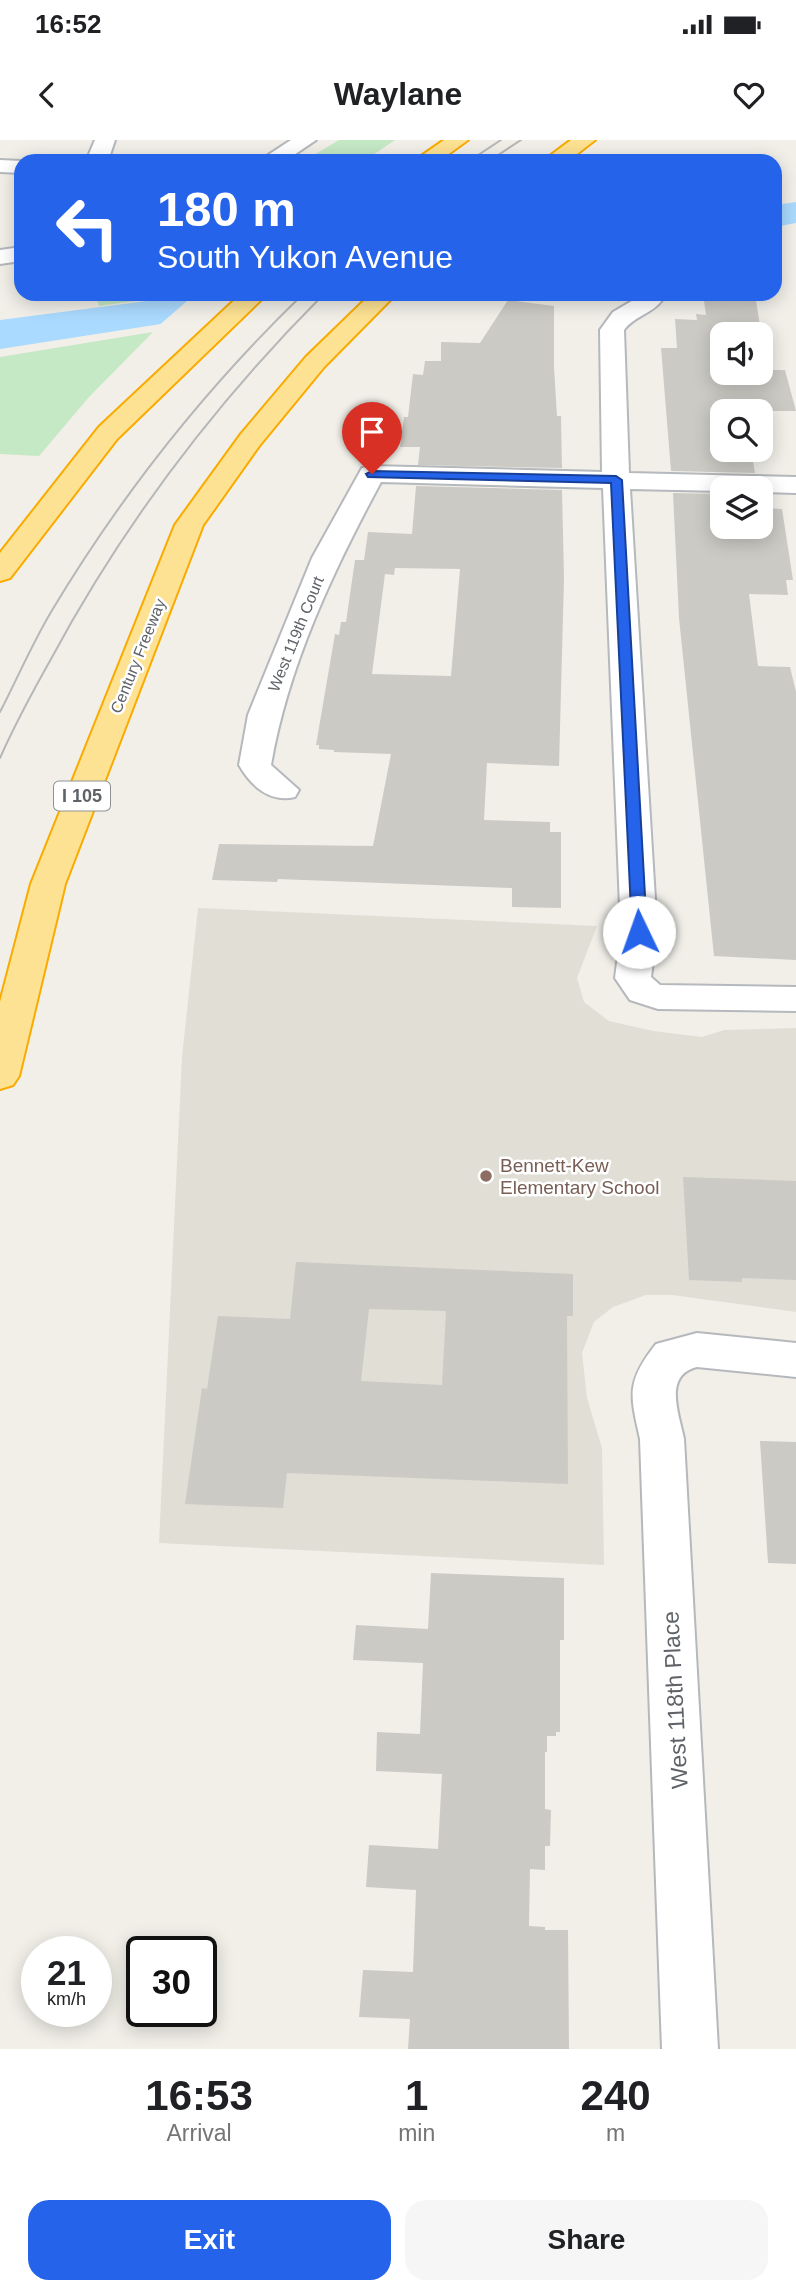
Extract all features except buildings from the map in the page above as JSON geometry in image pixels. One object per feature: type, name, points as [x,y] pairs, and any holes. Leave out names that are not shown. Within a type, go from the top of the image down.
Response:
[{"type":"highway","points":[[436,154],[458,140]]},
{"type":"highway","points":[[564,154],[585,140]]},
{"type":"highway","points":[[0,572],[42,514],[108,433],[248,301]]},
{"type":"highway","name":"Century Freeway","points":[[0,1076],[48,884],[190,525],[250,440],[315,362],[377,301]]},
{"type":"highway","points":[[0,554],[42,514]]},
{"type":"street","points":[[282,154],[306,140]]},
{"type":"street","points":[[648,301],[621,317],[611,330],[639,932],[633,978],[643,992],[658,997],[796,999]]},
{"type":"street","name":"West 119th Court","points":[[283,790],[261,775],[255,765],[264,715],[326,558],[372,474],[616,480]]},
{"type":"street","points":[[616,480],[796,485]]},
{"type":"street","name":"West 118th Place","points":[[690,2049],[662,1439],[653,1400],[657,1374],[671,1356],[697,1350],[796,1360]]},
{"type":"shaded area","name":"Bennett-Kew Elementary School","points":[[198,908],[597,926],[577,978],[584,1002],[609,1021],[653,1031],[702,1037],[724,1030],[796,1028],[796,1312],[672,1295],[646,1295],[613,1307],[594,1322],[582,1353],[587,1398],[602,1448],[604,1565],[159,1543],[182,1057]]},
{"type":"green space","points":[[339,140],[395,140],[374,154],[316,154]]},
{"type":"green space","points":[[97,301],[136,301],[99,306]]},
{"type":"green space","points":[[153,332],[89,397],[39,456],[0,454],[0,357]]},
{"type":"water","points":[[796,202],[796,223],[782,226],[782,204]]},
{"type":"water","points":[[147,301],[192,301],[161,324],[0,349],[0,320]]},
{"type":"pier","points":[[187,301],[323,301],[156,328]]},
{"type":"tram line","points":[[480,154],[501,140]]},
{"type":"tram line","points":[[500,154],[521,140]]},
{"type":"tram line","points":[[0,712],[51,612],[106,526],[166,445],[232,367],[296,301]]},
{"type":"tram line","points":[[0,758],[31,695],[79,609],[141,512],[209,422],[317,301]]},
{"type":"place","name":"Bennett-Kew Elementary School","points":[[486,1176]]},
{"type":"route","points":[[372,474],[616,480],[639,932]]}]
